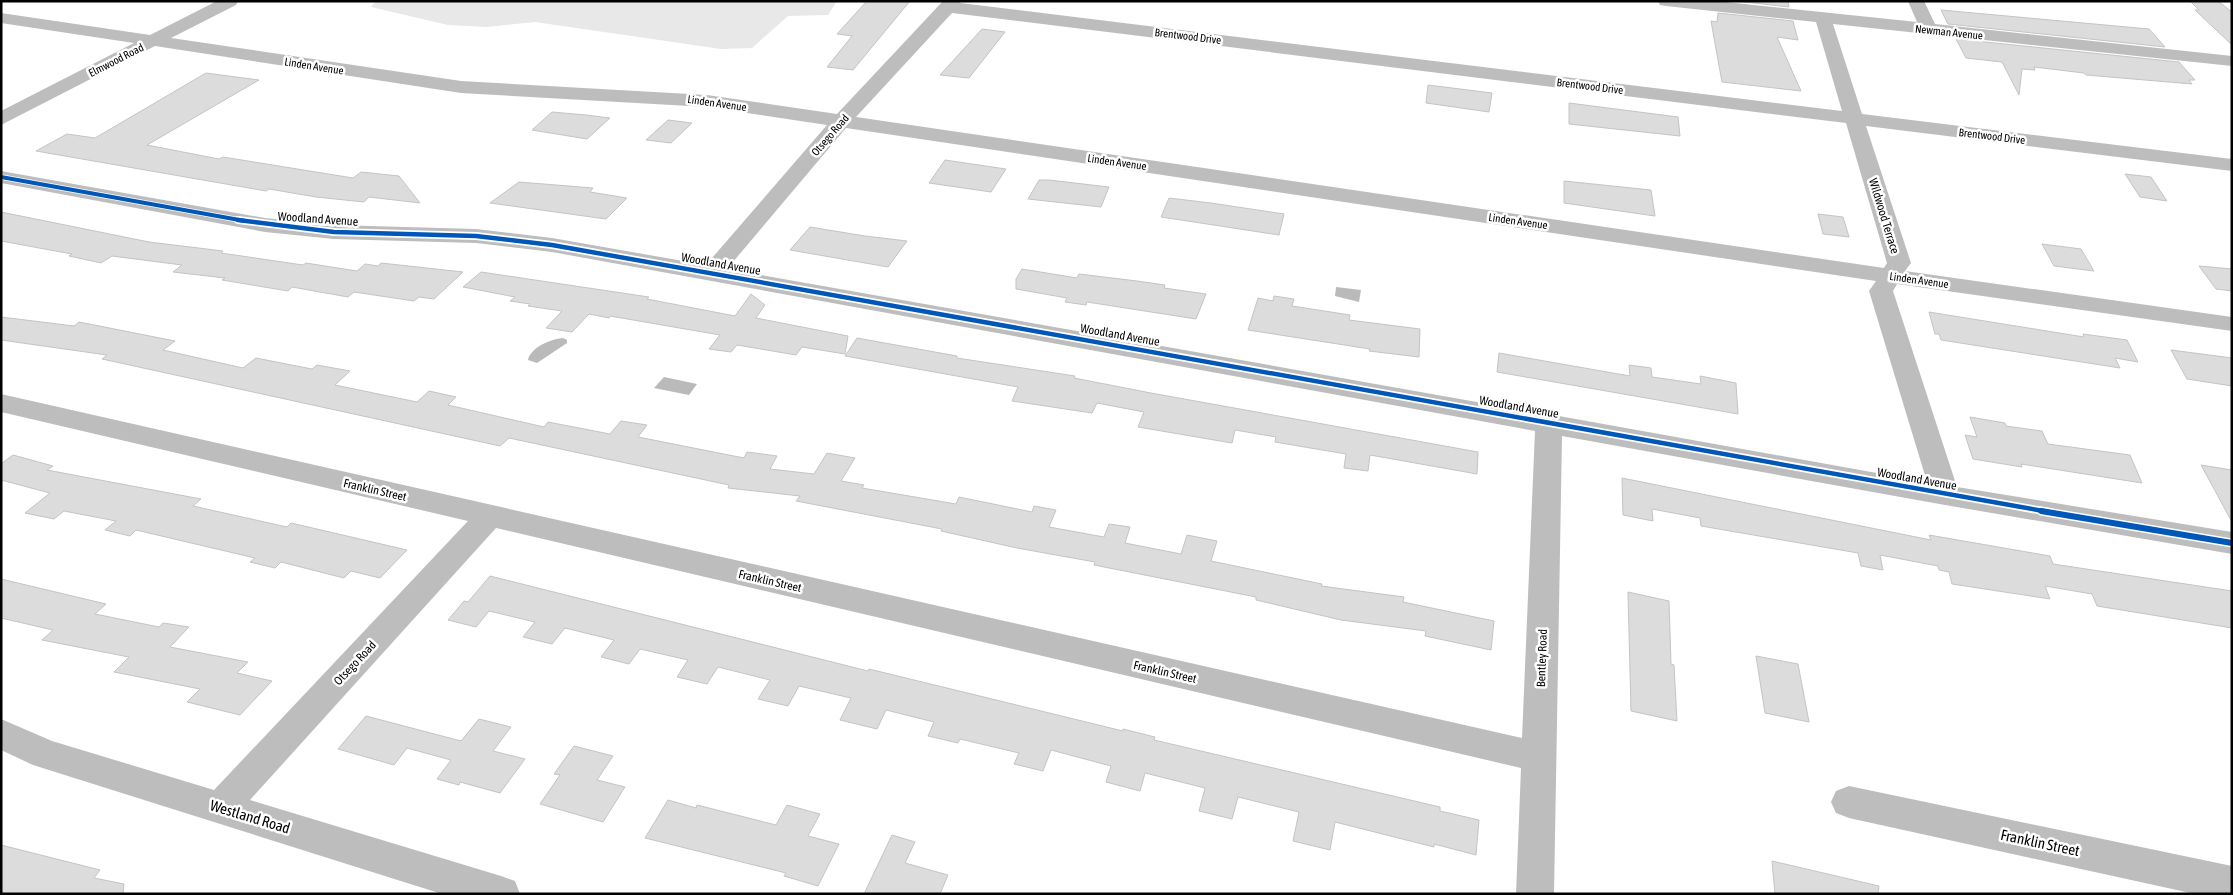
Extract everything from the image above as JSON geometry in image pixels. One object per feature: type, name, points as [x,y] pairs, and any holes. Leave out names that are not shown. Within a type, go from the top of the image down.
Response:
[{"type":"street","name":"Elmwood Road","points":[[1,119],[230,1]]},
{"type":"street","name":"Newman Avenue","points":[[1666,1],[1709,4],[1929,30],[2232,61]]},
{"type":"street","points":[[1916,1],[1929,30]]},
{"type":"street","name":"Brentwood Drive","points":[[951,4],[2232,165]]},
{"type":"street","name":"Otsego Road","points":[[712,273],[841,121],[951,4]]},
{"type":"street","name":"Linden Avenue","points":[[1,18],[461,87],[674,98],[1890,276],[2232,324]]},
{"type":"street","name":"Wildwood Terrace","points":[[1824,18],[1899,264],[1880,291],[1945,495]]},
{"type":"street","name":"Woodland Avenue","points":[[1,177],[265,225],[334,232],[434,234],[515,240],[712,273],[1549,422],[1945,495],[2232,544]]},
{"type":"street","name":"Franklin Street","points":[[1,403],[489,517],[1539,757]]},
{"type":"street","name":"Bentley Road","points":[[1535,894],[1549,422]]},
{"type":"street","name":"Otsego Road","points":[[220,808],[489,517]]},
{"type":"street","name":"Westland Road","points":[[1,734],[45,754],[501,894]]},
{"type":"street","name":"Franklin Street","points":[[1849,802],[2232,884]]},
{"type":"shaded area","points":[[376,1],[837,1],[828,15],[788,16],[752,48],[721,49],[535,22],[487,27],[448,25],[371,7]]},
{"type":"shaded area","points":[[1336,287],[1361,290],[1359,302],[1335,296]]},
{"type":"shaded area","points":[[563,338],[567,340],[567,343],[537,363],[528,360],[533,351],[542,344]]},
{"type":"shaded area","points":[[664,377],[697,384],[689,395],[654,388]]},
{"type":"building","points":[[867,1],[910,1],[853,70],[827,67],[852,36],[837,34]]},
{"type":"building","points":[[1736,1],[1788,1],[1789,7]]},
{"type":"building","points":[[2190,1],[2218,1],[2232,12],[2232,45],[2195,10],[2199,10]]},
{"type":"building","points":[[1941,10],[2149,29],[2165,47],[1948,24]]},
{"type":"building","points":[[1718,13],[1793,21],[1798,40],[1777,37],[1801,91],[1722,82],[1711,21],[1717,22]]},
{"type":"building","points":[[982,29],[1005,32],[969,78],[940,75]]},
{"type":"building","points":[[1956,39],[2179,62],[2195,80],[2189,80],[2192,84],[2086,75],[2084,73],[2034,67],[2035,70],[2022,69],[2019,95],[2002,62],[1966,58]]},
{"type":"building","points":[[206,73],[259,80],[147,145],[219,159],[223,157],[353,178],[361,172],[399,176],[420,203],[369,197],[364,202],[316,197],[269,189],[266,191],[36,151],[67,134],[95,138]]},
{"type":"building","points":[[1428,85],[1492,93],[1489,112],[1426,103]]},
{"type":"building","points":[[1569,103],[1678,117],[1680,136],[1569,124]]},
{"type":"building","points":[[552,112],[610,118],[587,139],[532,130]]},
{"type":"building","points":[[668,120],[692,123],[671,143],[646,140]]},
{"type":"building","points":[[945,160],[1006,169],[991,192],[929,183]]},
{"type":"building","points":[[2125,174],[2151,177],[2167,201],[2140,197]]},
{"type":"building","points":[[1039,180],[1109,187],[1101,207],[1028,199]]},
{"type":"building","points":[[1564,181],[1651,190],[1655,216],[1564,203]]},
{"type":"building","points":[[519,182],[593,188],[590,192],[627,198],[606,219],[490,203]]},
{"type":"building","points":[[1169,198],[1284,214],[1279,235],[1161,217]]},
{"type":"building","points":[[1,212],[149,242],[223,251],[221,253],[303,265],[306,263],[357,271],[365,264],[378,266],[381,263],[463,272],[434,299],[419,297],[414,301],[354,292],[348,297],[292,287],[288,291],[222,280],[225,278],[173,272],[182,265],[112,256],[101,263],[69,256],[72,254],[1,241]]},
{"type":"building","points":[[1818,214],[1843,217],[1849,237],[1823,234]]},
{"type":"building","points":[[810,227],[907,241],[888,267],[790,250]]},
{"type":"building","points":[[2042,244],[2081,249],[2094,271],[2054,266]]},
{"type":"building","points":[[2199,266],[2232,269],[2232,291],[2216,289]]},
{"type":"building","points":[[1022,269],[1077,278],[1079,274],[1137,281],[1165,285],[1164,288],[1206,294],[1196,319],[1087,302],[1086,305],[1065,302],[1067,298],[1016,289],[1016,279]]},
{"type":"building","points":[[481,272],[649,297],[647,299],[735,316],[751,294],[765,305],[756,318],[848,336],[845,354],[802,347],[796,355],[737,345],[731,352],[709,349],[720,335],[589,314],[572,332],[546,328],[562,311],[528,306],[530,304],[510,301],[515,297],[463,287]]},
{"type":"building","points":[[1274,296],[1294,299],[1292,306],[1350,315],[1349,320],[1420,329],[1419,357],[1369,351],[1370,349],[1248,330],[1258,298],[1273,301]]},
{"type":"building","points":[[1929,312],[2084,337],[2083,334],[2127,340],[2138,362],[2115,358],[2120,368],[1941,340],[1939,334],[1935,334]]},
{"type":"building","points":[[1,317],[74,326],[79,322],[175,341],[163,350],[243,368],[256,358],[312,369],[317,365],[350,371],[335,385],[417,402],[429,391],[456,397],[448,405],[544,427],[548,422],[610,434],[621,421],[647,425],[638,437],[744,458],[747,452],[777,456],[770,469],[814,474],[827,453],[855,458],[841,481],[864,485],[862,488],[956,504],[959,497],[1032,512],[1034,506],[1056,510],[1049,527],[1104,537],[1109,524],[1130,527],[1125,543],[1181,554],[1187,535],[1217,541],[1211,561],[1322,584],[1321,586],[1404,597],[1403,602],[1494,621],[1491,650],[1425,636],[1426,631],[1341,620],[1256,600],[1256,597],[1094,565],[1095,562],[1017,548],[941,531],[942,529],[796,501],[800,496],[728,488],[729,485],[509,438],[500,446],[102,359],[107,355],[1,340]]},
{"type":"building","points":[[857,338],[957,356],[957,358],[1075,376],[1074,378],[1151,393],[1478,452],[1477,474],[1370,455],[1368,471],[1344,468],[1346,454],[1275,442],[1276,437],[1235,430],[1232,443],[1138,427],[1144,412],[1097,403],[1092,413],[1012,401],[1018,387],[845,356]]},
{"type":"building","points":[[2171,350],[2232,358],[2232,386],[2187,379]]},
{"type":"building","points":[[1499,353],[1630,376],[1629,365],[1651,368],[1652,377],[1701,384],[1700,376],[1736,383],[1738,414],[1497,372]]},
{"type":"building","points":[[1970,417],[2005,423],[2006,426],[2042,431],[2048,444],[2130,455],[2142,483],[2021,464],[2022,467],[1973,459],[1965,435],[1977,437]]},
{"type":"building","points":[[13,455],[53,466],[47,470],[201,499],[193,506],[287,527],[291,523],[407,550],[380,578],[351,571],[344,578],[281,562],[275,568],[250,562],[255,558],[136,530],[130,536],[105,530],[116,521],[64,511],[54,519],[25,513],[50,493],[1,480],[1,464]]},
{"type":"building","points":[[2201,465],[2232,470],[2232,522]]},
{"type":"building","points":[[1622,478],[1931,540],[1929,535],[2050,556],[2053,564],[2232,591],[2232,628],[2097,606],[2092,594],[2045,586],[2050,599],[1952,584],[1949,572],[1939,570],[1938,566],[1880,555],[1883,570],[1861,566],[1858,553],[1701,526],[1700,518],[1652,509],[1653,521],[1623,515]]},
{"type":"building","points":[[490,576],[868,671],[869,669],[1123,731],[1123,729],[1155,737],[1154,740],[1440,807],[1440,811],[1479,820],[1476,855],[1434,844],[1434,847],[1335,822],[1330,850],[1293,841],[1299,812],[1238,797],[1232,819],[1199,811],[1205,788],[1145,773],[1140,791],[1106,782],[1111,766],[1051,750],[1043,771],[1014,764],[1019,753],[960,739],[958,743],[928,736],[934,722],[886,710],[877,729],[840,720],[851,698],[799,686],[788,706],[758,699],[770,680],[718,667],[707,684],[677,677],[688,660],[640,649],[629,664],[601,657],[614,640],[565,628],[552,644],[523,637],[535,622],[489,611],[476,627],[448,620],[464,601],[468,602]]},
{"type":"building","points":[[1,579],[106,604],[95,614],[159,627],[163,623],[189,627],[170,647],[248,662],[237,673],[272,681],[240,715],[187,702],[200,689],[114,672],[129,657],[42,640],[53,630],[1,618]]},
{"type":"building","points":[[1628,592],[1669,601],[1671,664],[1674,665],[1677,721],[1631,711]]},
{"type":"building","points":[[1756,656],[1798,664],[1809,722],[1765,713]]},
{"type":"building","points":[[366,716],[461,741],[479,719],[511,727],[493,751],[525,759],[500,793],[460,782],[459,785],[437,779],[451,760],[407,748],[394,765],[338,749]]},
{"type":"building","points":[[574,746],[613,756],[597,780],[625,787],[603,822],[540,804],[560,775],[554,774]]},
{"type":"building","points":[[668,800],[696,808],[697,805],[776,825],[787,805],[820,814],[808,836],[839,844],[818,886],[784,876],[786,873],[645,838]]},
{"type":"building","points":[[892,835],[915,842],[905,863],[948,875],[940,894],[864,894]]},
{"type":"building","points":[[1,845],[100,870],[94,878],[124,884],[123,894],[1,894]]},
{"type":"building","points":[[1772,861],[1879,886],[1878,894],[1775,894]]},
{"type":"cycle path","points":[[1,177],[265,225],[334,232],[476,236],[552,245],[1945,495],[2232,543]]}]
